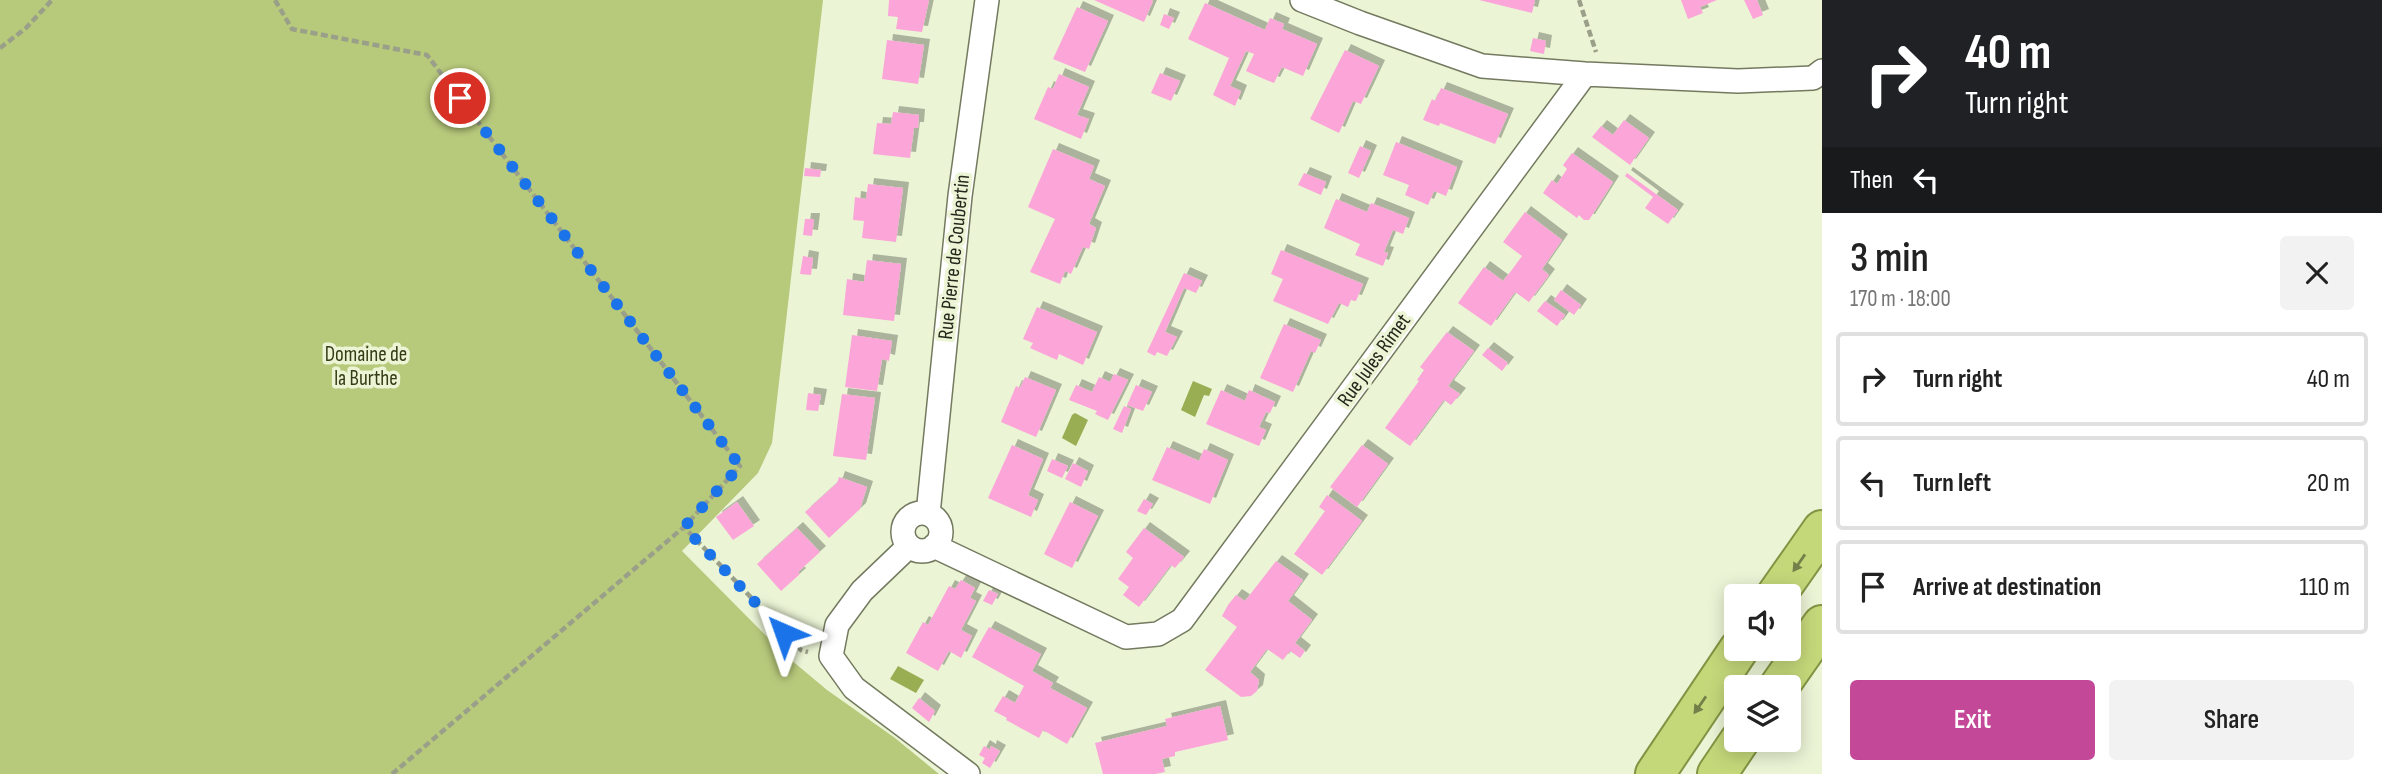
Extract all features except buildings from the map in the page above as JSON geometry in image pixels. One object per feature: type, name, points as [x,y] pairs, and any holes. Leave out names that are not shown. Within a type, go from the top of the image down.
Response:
[{"type":"highway","points":[[1784,584],[1822,530]]},
{"type":"highway","points":[[1786,675],[1822,625]]},
{"type":"highway","points":[[1655,774],[1731,661]]},
{"type":"highway","points":[[1717,774],[1732,752]]},
{"type":"street","name":"Rue Pierre de Coubertin","points":[[928,514],[960,196],[987,0]]},
{"type":"street","points":[[1303,0],[1482,66],[1738,81],[1812,78],[1822,71]]},
{"type":"street","name":"Rue Jules Rimet","points":[[934,546],[1126,637],[1158,634],[1182,620],[1595,74]]},
{"type":"street","points":[[914,514],[928,514],[940,528],[939,541],[934,546],[922,551],[909,547],[903,535],[905,523],[914,514]]},
{"type":"street","points":[[909,547],[862,591],[837,625],[831,656],[854,688],[968,774]]},
{"type":"path","points":[[0,48],[26,28],[52,0]]},
{"type":"path","points":[[275,0],[292,29],[427,55],[740,466],[684,527],[392,774]]},
{"type":"path","points":[[1579,0],[1595,74]]},
{"type":"path","points":[[684,527],[801,650],[831,656]]},
{"type":"green space","name":"Domaine de la Burthe","points":[[0,0],[823,0],[772,443],[758,473],[682,551],[784,654],[827,690],[895,738],[939,774],[0,774]]},
{"type":"shaded area","points":[[1193,381],[1212,389],[1209,396],[1204,395],[1195,417],[1181,410]]},
{"type":"shaded area","points":[[1075,413],[1088,420],[1076,446],[1062,438]]},
{"type":"shaded area","points":[[898,666],[924,680],[916,693],[890,679]]},
{"type":"route","points":[[460,98],[740,466],[684,527],[784,633]]}]
